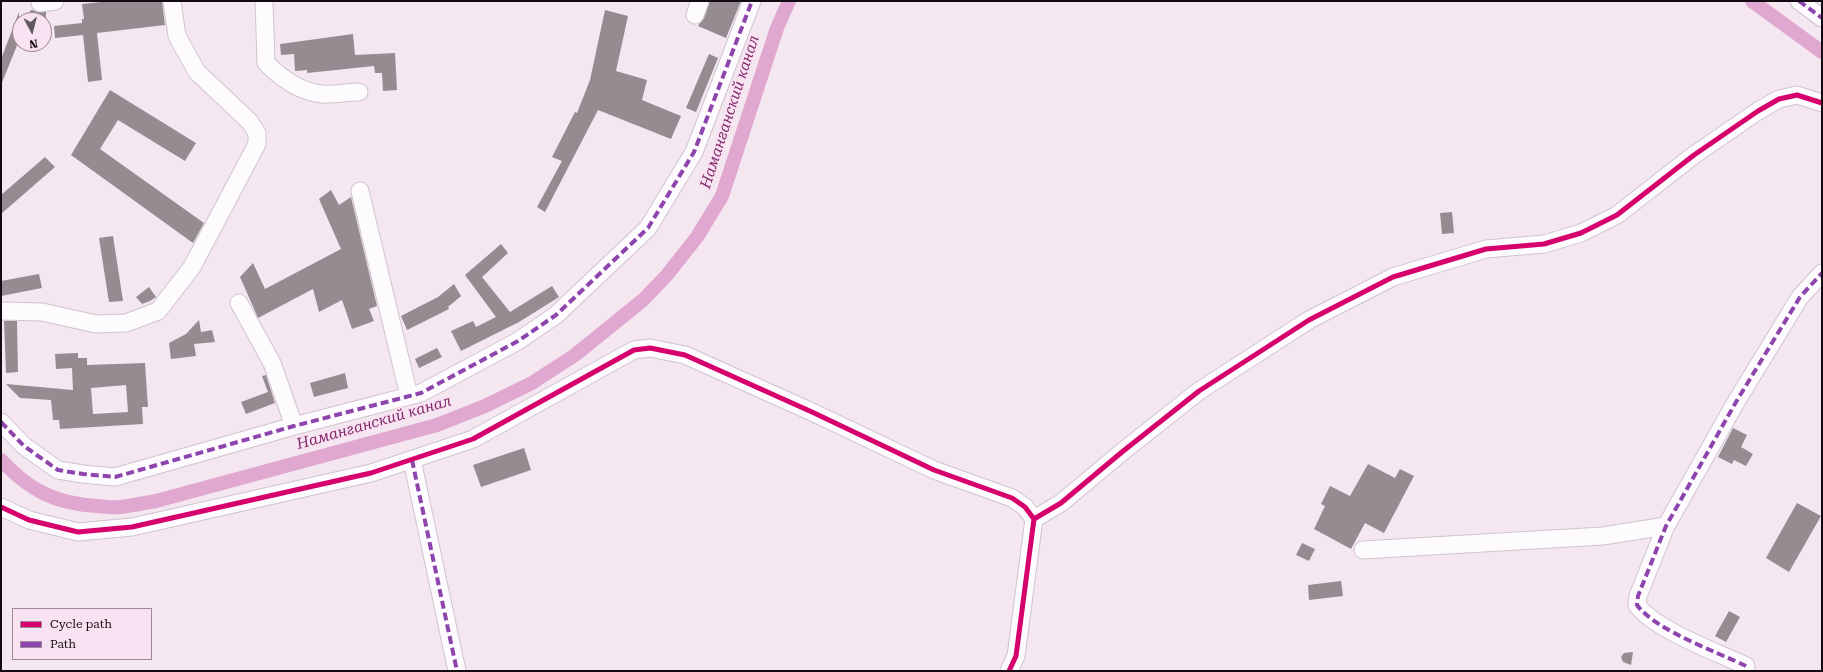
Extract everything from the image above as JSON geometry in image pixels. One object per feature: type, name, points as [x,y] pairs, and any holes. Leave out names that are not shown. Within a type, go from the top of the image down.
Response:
[{"type":"street","points":[[1,311],[42,312],[96,324],[126,323],[158,311],[192,267],[257,144],[257,133],[250,122],[197,72],[177,36],[172,1]]},
{"type":"street","points":[[264,1],[266,63],[294,86],[322,94],[359,92]]},
{"type":"street","points":[[1,422],[24,446],[58,470],[115,477],[294,426],[421,393],[518,341],[556,315],[648,228],[694,152],[752,1]]},
{"type":"street","points":[[1799,1],[1822,18]]},
{"type":"street","points":[[1034,519],[1061,504],[1122,452],[1199,391],[1309,320],[1393,277],[1486,249],[1544,244],[1580,233],[1617,215],[1694,155],[1758,111],[1779,99],[1797,95],[1822,103]]},
{"type":"street","points":[[360,191],[409,396]]},
{"type":"street","points":[[1746,666],[1663,627],[1643,614],[1637,605],[1638,596],[1666,526],[1736,402],[1800,297],[1822,273]]},
{"type":"street","points":[[239,303],[272,363],[294,426]]},
{"type":"street","points":[[1,507],[28,520],[78,532],[132,527],[371,474],[473,439],[634,350],[650,348],[685,355],[812,412],[934,470],[1012,498],[1025,507],[1034,519],[1016,656],[1009,671]]},
{"type":"street","points":[[412,460],[457,671]]},
{"type":"street","points":[[1363,550],[1602,536],[1666,526]]},
{"type":"building","points":[[110,1],[162,1],[165,25],[97,33],[102,80],[88,82],[83,35],[55,38],[54,26],[82,23],[82,19],[84,19],[82,4]]},
{"type":"building","points":[[710,1],[741,1],[726,38],[698,26],[704,18]]},
{"type":"building","points":[[31,10],[46,12],[29,12]]},
{"type":"building","points":[[605,10],[628,16],[616,71],[647,80],[642,100],[681,116],[671,139],[598,110],[545,212],[537,207],[562,161],[552,157],[575,112],[577,113],[590,80]]},
{"type":"building","points":[[12,30],[12,52],[14,52],[1,85],[1,59]]},
{"type":"building","points":[[353,34],[355,55],[395,53],[397,90],[383,91],[382,73],[375,73],[374,66],[307,73],[307,70],[295,71],[294,54],[281,55],[280,44]]},
{"type":"building","points":[[709,54],[718,58],[696,112],[686,108]]},
{"type":"building","points":[[110,90],[196,143],[185,161],[118,120],[100,149],[204,223],[193,243],[71,155]]},
{"type":"building","points":[[45,157],[55,167],[1,214],[1,195]]},
{"type":"building","points":[[331,190],[339,205],[351,197],[377,306],[369,309],[374,321],[352,329],[342,300],[319,312],[313,289],[258,318],[240,277],[253,263],[265,289],[341,249],[319,199]]},
{"type":"building","points":[[1452,212],[1454,233],[1442,234],[1440,213]]},
{"type":"building","points":[[113,236],[123,301],[109,302],[99,238]]},
{"type":"building","points":[[501,244],[508,253],[482,277],[510,312],[552,286],[559,297],[519,322],[461,351],[451,331],[473,321],[476,327],[496,317],[465,275]]},
{"type":"building","points":[[39,274],[42,288],[1,296],[1,281]]},
{"type":"building","points":[[454,284],[461,296],[448,307],[449,309],[407,330],[401,316],[438,297]]},
{"type":"building","points":[[149,287],[156,297],[142,304],[136,297]]},
{"type":"building","points":[[199,320],[201,332],[212,330],[215,342],[194,344],[196,356],[171,359],[169,343],[186,334]]},
{"type":"building","points":[[4,321],[17,321],[18,372],[6,373]]},
{"type":"building","points":[[437,348],[442,357],[419,368],[415,359]]},
{"type":"building","points":[[78,353],[78,358],[87,358],[87,365],[145,363],[148,407],[142,407],[143,424],[60,429],[59,420],[53,420],[51,400],[20,398],[6,384],[73,390],[72,368],[56,369],[55,354]],"holes":[[[126,385],[128,412],[93,414],[91,388]]]},
{"type":"building","points":[[345,373],[348,388],[314,397],[310,383]]},
{"type":"building","points":[[266,375],[275,403],[246,414],[241,402],[268,392],[262,376]]},
{"type":"building","points":[[1733,428],[1747,435],[1741,447],[1753,454],[1746,466],[1734,460],[1732,464],[1718,457]]},
{"type":"building","points":[[524,448],[531,470],[481,487],[473,465]]},
{"type":"building","points":[[1368,464],[1395,478],[1400,469],[1414,476],[1384,533],[1365,523],[1351,549],[1314,529],[1325,506],[1321,504],[1330,486],[1350,496]]},
{"type":"building","points":[[1797,503],[1821,516],[1789,572],[1766,558]]},
{"type":"building","points":[[1302,543],[1315,549],[1309,561],[1296,555]]},
{"type":"building","points":[[1341,581],[1343,596],[1309,600],[1308,585]]},
{"type":"building","points":[[1729,611],[1740,617],[1726,642],[1715,636]]},
{"type":"building","points":[[1633,652],[1631,665],[1623,662],[1621,657],[1624,653]]},
{"type":"waterway","name":"Наманганский канал","points":[[1,460],[22,480],[33,488],[56,499],[83,505],[112,507],[129,506],[156,501],[437,425],[485,406],[532,383],[575,355],[643,300],[667,275],[697,237],[722,196],[777,28],[789,1]]},
{"type":"waterway","name":"Наманганский канал","points":[[1752,1],[1822,52]]},
{"type":"marked path","points":[[1,422],[24,446],[58,470],[115,477],[294,426],[421,393],[518,341],[556,315],[648,228],[694,152],[752,1]]},
{"type":"marked path","points":[[1799,1],[1822,18]]},
{"type":"marked path","points":[[1746,666],[1687,640],[1658,623],[1637,605],[1638,596],[1666,526],[1736,402],[1800,297],[1822,273]]},
{"type":"marked path","points":[[412,460],[457,671]]},
{"type":"cycle path","points":[[1034,519],[1061,503],[1199,391],[1309,320],[1393,277],[1486,249],[1544,244],[1581,233],[1617,215],[1694,155],[1758,111],[1779,99],[1797,95],[1822,103]]},
{"type":"cycle path","points":[[1,507],[29,520],[78,532],[132,527],[371,473],[473,439],[634,350],[650,348],[685,355],[812,412],[934,470],[1012,498],[1025,507],[1034,519],[1016,656],[1009,671]]}]
